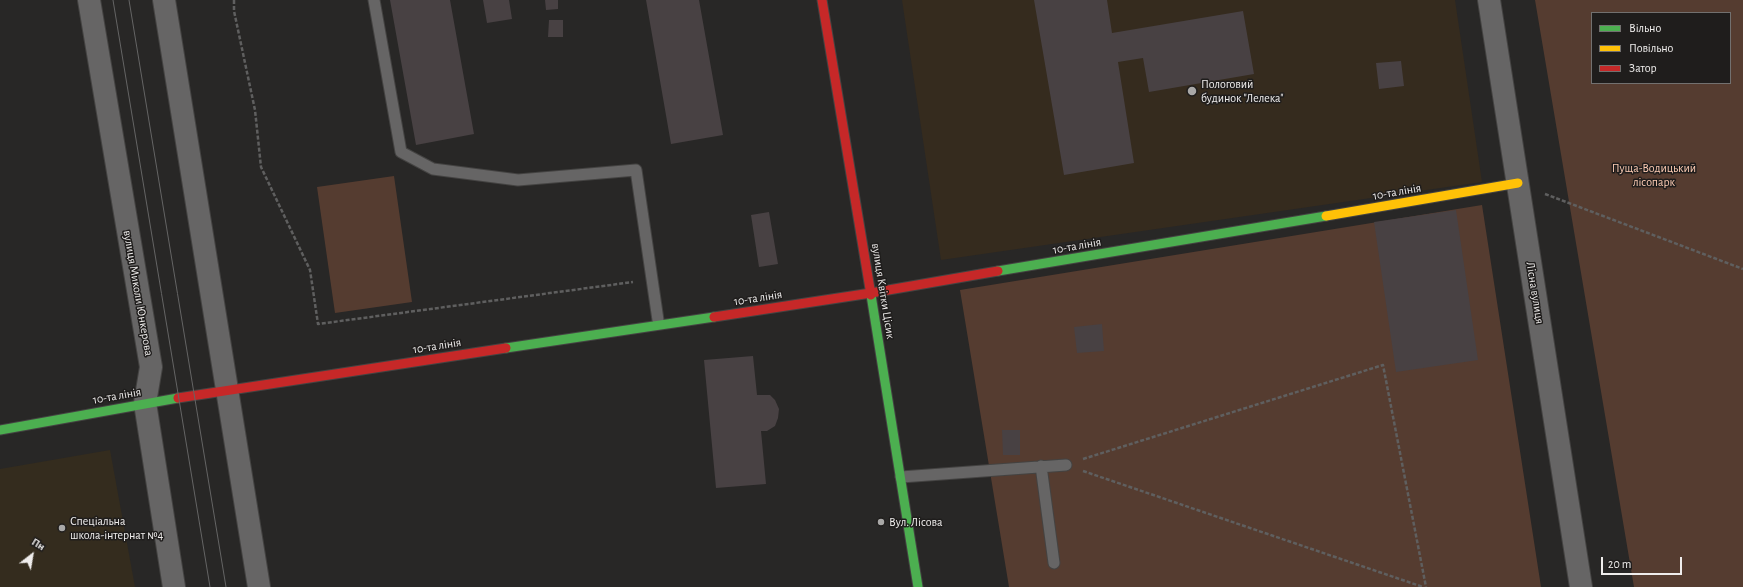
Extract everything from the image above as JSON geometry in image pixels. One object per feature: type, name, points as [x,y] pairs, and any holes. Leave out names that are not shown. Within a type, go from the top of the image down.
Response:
[{"type":"street","name":"вулиця Миколи Юнкерова","points":[[89,0],[150,367],[145,403],[174,587]]},
{"type":"street","points":[[164,0],[259,587]]},
{"type":"street","name":"вулиця Квітки Цісик","points":[[822,0],[918,587]]},
{"type":"street","name":"Лісна вулиця","points":[[1489,0],[1581,587]]},
{"type":"street","name":"10-та лінія","points":[[0,430],[145,403],[226,390],[871,293],[1518,184]]},
{"type":"lane","points":[[374,0],[401,152],[433,169],[518,180],[636,170],[658,320]]},
{"type":"lane","points":[[901,477],[1066,465]]},
{"type":"lane","points":[[1041,466],[1054,563]]},
{"type":"path","points":[[234,0],[234,11],[254,110],[261,167],[310,270],[318,324],[652,280]]},
{"type":"path","points":[[1518,184],[1743,269]]},
{"type":"path","points":[[1066,465],[1383,365],[1426,587]]},
{"type":"path","points":[[1066,465],[1423,587]]},
{"type":"shaded area","name":"Пологовий будинок \"Лелека\"","points":[[902,0],[1455,0],[1482,182],[941,260]]},
{"type":"shaded area","name":"Спеціальна школа-інтернат №4","points":[[110,450],[135,587],[0,587],[0,469]]},
{"type":"green space","name":"Пуща-Водицький лісопарк","points":[[1535,0],[1743,0],[1743,587],[1634,587]]},
{"type":"green space","points":[[394,176],[412,302],[335,313],[317,187]]},
{"type":"green space","points":[[1482,205],[1541,587],[1009,587],[960,290]]},
{"type":"building","points":[[390,0],[450,0],[474,134],[416,145]]},
{"type":"building","points":[[483,0],[509,0],[512,19],[487,23]]},
{"type":"building","points":[[545,0],[558,0],[558,9],[546,10]]},
{"type":"building","points":[[646,0],[699,0],[723,135],[671,144]]},
{"type":"building","points":[[1034,0],[1107,0],[1112,33],[1243,11],[1254,74],[1149,92],[1143,58],[1118,62],[1134,163],[1064,175]]},
{"type":"building","points":[[549,20],[563,20],[563,37],[548,37]]},
{"type":"building","points":[[1401,61],[1404,86],[1379,89],[1376,63]]},
{"type":"building","points":[[1456,210],[1478,360],[1396,372],[1374,222]]},
{"type":"building","points":[[769,212],[778,264],[759,267],[751,215]]},
{"type":"building","points":[[1102,324],[1104,351],[1077,353],[1074,327]]},
{"type":"building","points":[[753,356],[757,395],[770,395],[775,400],[779,409],[775,426],[767,431],[761,431],[766,484],[716,488],[704,360]]},
{"type":"building","points":[[1002,430],[1020,430],[1020,455],[1003,455]]},
{"type":"tram line","points":[[113,0],[210,587]]},
{"type":"tram line","points":[[129,0],[226,587]]},
{"type":"traffic: fast","points":[[998,271],[1326,216]]},
{"type":"traffic: fast","points":[[871,295],[918,587]]},
{"type":"traffic: fast","points":[[506,348],[714,317]]},
{"type":"traffic: fast","points":[[0,430],[178,398]]},
{"type":"traffic: slow","points":[[1326,216],[1518,183]]},
{"type":"traffic: jam","points":[[822,0],[871,295]]},
{"type":"traffic: jam","points":[[714,317],[871,293],[998,271]]},
{"type":"traffic: jam","points":[[178,398],[506,348]]},
{"type":"place","name":"Пологовий будинок \"Лелека\"","points":[[1192,91]]},
{"type":"place","name":"Вул. Лісова","points":[[881,522]]},
{"type":"place","name":"Спеціальна школа-інтернат №4","points":[[62,528]]}]
